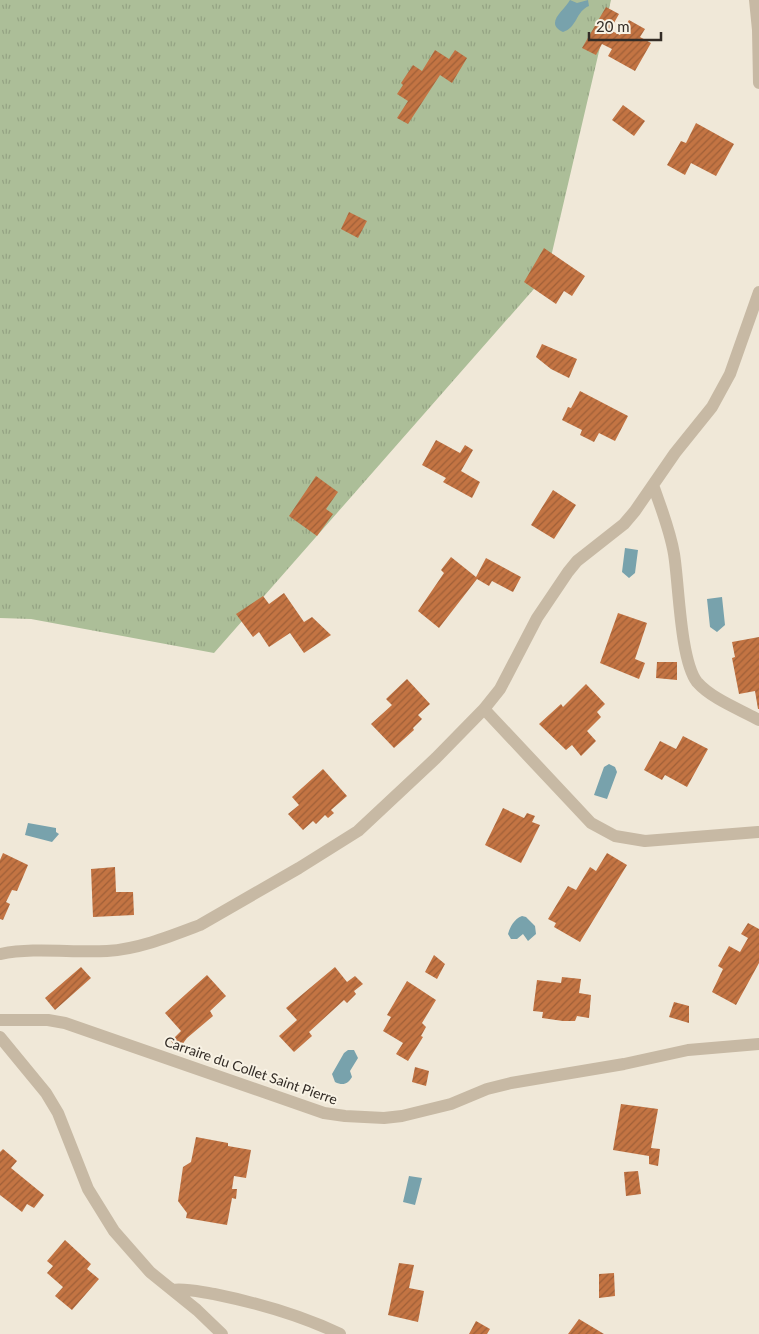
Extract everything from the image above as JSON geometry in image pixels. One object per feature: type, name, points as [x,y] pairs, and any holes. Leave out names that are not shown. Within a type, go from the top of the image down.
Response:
[{"type":"street","points":[[755,0],[758,30],[759,83]]},
{"type":"street","points":[[0,954],[21,950],[91,952],[124,949],[200,925],[300,868],[358,830],[436,758],[484,708],[500,689],[537,618],[568,572],[578,561],[624,524],[719,396],[730,374],[759,292]]},
{"type":"street","points":[[653,484],[663,511],[674,552],[687,657],[696,680],[706,690],[759,720]]},
{"type":"street","points":[[484,708],[578,812],[602,831],[629,840],[645,841],[758,832]]},
{"type":"street","name":"Carraire du Collet Saint Pierre","points":[[0,1020],[48,1020],[65,1023],[324,1112],[345,1116],[384,1118],[451,1104],[487,1089],[511,1083],[624,1064],[688,1050],[759,1044]]},
{"type":"street","points":[[0,1037],[41,1087],[58,1113],[88,1189],[114,1231],[150,1272],[222,1334]]},
{"type":"street","points":[[172,1290],[191,1290],[286,1311],[340,1334]]},
{"type":"green space","points":[[0,0],[611,0],[547,274],[214,653],[31,619],[0,618]]},
{"type":"water","points":[[570,0],[577,3],[588,0],[589,6],[581,12],[568,30],[563,32],[555,25],[555,21]]},
{"type":"water","points":[[625,548],[638,550],[635,573],[629,578],[622,572]]},
{"type":"water","points":[[722,597],[725,625],[717,632],[710,627],[707,599]]},
{"type":"water","points":[[609,764],[615,767],[617,772],[607,799],[594,795],[604,767]]},
{"type":"water","points":[[28,823],[56,828],[56,832],[59,834],[52,842],[25,835]]},
{"type":"water","points":[[522,916],[526,917],[535,926],[536,934],[528,941],[523,934],[517,939],[511,939],[508,934],[513,924]]},
{"type":"water","points":[[348,1050],[354,1050],[358,1058],[350,1071],[352,1077],[347,1083],[340,1084],[335,1082],[332,1074],[344,1053]]},
{"type":"water","points":[[409,1176],[422,1178],[415,1205],[403,1202]]},
{"type":"building","points":[[606,7],[619,14],[610,30],[620,35],[629,20],[645,29],[640,37],[651,43],[635,71],[608,56],[612,49],[602,44],[596,55],[582,48]]},
{"type":"building","points":[[435,50],[449,59],[455,50],[467,58],[452,83],[440,75],[408,124],[397,118],[408,101],[397,94],[403,85],[401,83],[413,65],[422,71]]},
{"type":"building","points":[[623,105],[645,121],[634,136],[612,120]]},
{"type":"building","points":[[696,123],[734,144],[716,176],[691,163],[685,175],[667,165],[681,141],[686,143]]},
{"type":"building","points":[[349,212],[367,221],[358,238],[341,229]]},
{"type":"building","points":[[544,248],[585,276],[572,296],[564,291],[556,304],[524,282]]},
{"type":"building","points":[[542,344],[577,359],[569,378],[551,369],[536,357]]},
{"type":"building","points":[[580,391],[628,416],[615,441],[599,433],[594,442],[580,435],[582,430],[562,420],[568,407],[571,408]]},
{"type":"building","points":[[436,440],[460,453],[465,445],[473,450],[461,471],[480,482],[472,498],[443,482],[446,478],[422,465]]},
{"type":"building","points":[[316,476],[338,492],[326,509],[333,514],[317,536],[289,516]]},
{"type":"building","points":[[553,490],[576,505],[554,539],[531,525]]},
{"type":"building","points":[[451,557],[476,577],[486,558],[521,577],[513,592],[492,581],[489,586],[477,579],[439,628],[418,611],[444,573],[441,570]]},
{"type":"building","points":[[284,593],[304,622],[312,617],[331,635],[304,653],[290,633],[269,647],[259,632],[253,637],[236,614],[263,596],[269,604]]},
{"type":"building","points":[[618,613],[647,623],[635,659],[645,663],[639,679],[600,663]]},
{"type":"building","points":[[759,637],[758,709],[755,691],[739,694],[732,658],[735,657],[732,642]]},
{"type":"building","points":[[657,662],[677,662],[677,680],[656,678]]},
{"type":"building","points":[[407,679],[430,704],[418,715],[422,719],[413,728],[414,730],[394,748],[371,724],[392,705],[386,699]]},
{"type":"building","points":[[586,684],[605,704],[597,712],[601,717],[587,731],[596,741],[581,756],[572,745],[566,750],[539,724],[561,704],[563,707]]},
{"type":"building","points":[[683,736],[708,749],[687,787],[665,775],[662,780],[644,770],[660,741],[676,749]]},
{"type":"building","points":[[323,769],[347,796],[331,810],[334,813],[328,818],[325,815],[316,824],[313,821],[303,830],[288,814],[299,805],[292,797]]},
{"type":"building","points":[[503,808],[524,818],[527,813],[535,816],[532,822],[540,825],[521,863],[485,845]]},
{"type":"building","points":[[3,853],[28,865],[17,891],[12,890],[6,902],[10,904],[3,920],[0,919],[0,860]]},
{"type":"building","points":[[607,853],[627,865],[580,942],[554,927],[556,923],[548,919],[568,886],[576,890],[590,867],[596,871]]},
{"type":"building","points":[[115,867],[116,892],[133,892],[134,915],[93,917],[91,869]]},
{"type":"building","points":[[748,923],[759,929],[759,963],[736,1005],[712,992],[723,969],[718,966],[729,946],[740,952],[748,938],[741,934]]},
{"type":"building","points":[[434,955],[445,964],[437,979],[425,972]]},
{"type":"building","points":[[81,967],[91,978],[55,1010],[45,998]]},
{"type":"building","points":[[335,967],[347,982],[355,976],[363,984],[354,991],[356,994],[347,1003],[344,1000],[309,1032],[312,1036],[294,1052],[279,1036],[297,1020],[286,1008]]},
{"type":"building","points":[[207,975],[226,996],[210,1011],[213,1016],[187,1038],[178,1050],[171,1041],[181,1031],[165,1013]]},
{"type":"building","points":[[562,977],[581,979],[579,993],[591,995],[589,1018],[577,1016],[575,1021],[563,1021],[542,1018],[543,1012],[533,1011],[537,980],[561,983]]},
{"type":"building","points":[[407,981],[436,1000],[422,1023],[426,1027],[421,1036],[423,1037],[408,1061],[396,1054],[403,1043],[383,1031],[391,1017],[387,1015]]},
{"type":"building","points":[[674,1002],[689,1006],[689,1023],[669,1017]]},
{"type":"building","points":[[415,1067],[429,1071],[426,1086],[412,1082]]},
{"type":"building","points":[[621,1104],[658,1109],[651,1148],[660,1149],[658,1166],[649,1164],[649,1156],[613,1150]]},
{"type":"building","points":[[196,1137],[228,1143],[228,1146],[251,1150],[246,1178],[234,1176],[232,1189],[237,1189],[236,1199],[232,1198],[227,1225],[186,1218],[187,1213],[178,1201],[183,1167],[191,1162]]},
{"type":"building","points":[[3,1149],[17,1161],[11,1168],[44,1195],[34,1208],[27,1204],[22,1212],[0,1195],[0,1152]]},
{"type":"building","points":[[638,1171],[641,1194],[626,1196],[624,1172]]},
{"type":"building","points":[[65,1240],[91,1264],[87,1269],[99,1279],[72,1310],[55,1296],[63,1287],[47,1273],[53,1266],[47,1261]]},
{"type":"building","points":[[399,1263],[414,1265],[409,1288],[424,1291],[418,1322],[388,1315]]},
{"type":"building","points":[[614,1273],[615,1296],[599,1298],[599,1274]]},
{"type":"building","points":[[579,1319],[604,1334],[568,1334]]},
{"type":"building","points":[[476,1321],[490,1329],[487,1334],[469,1334]]}]
